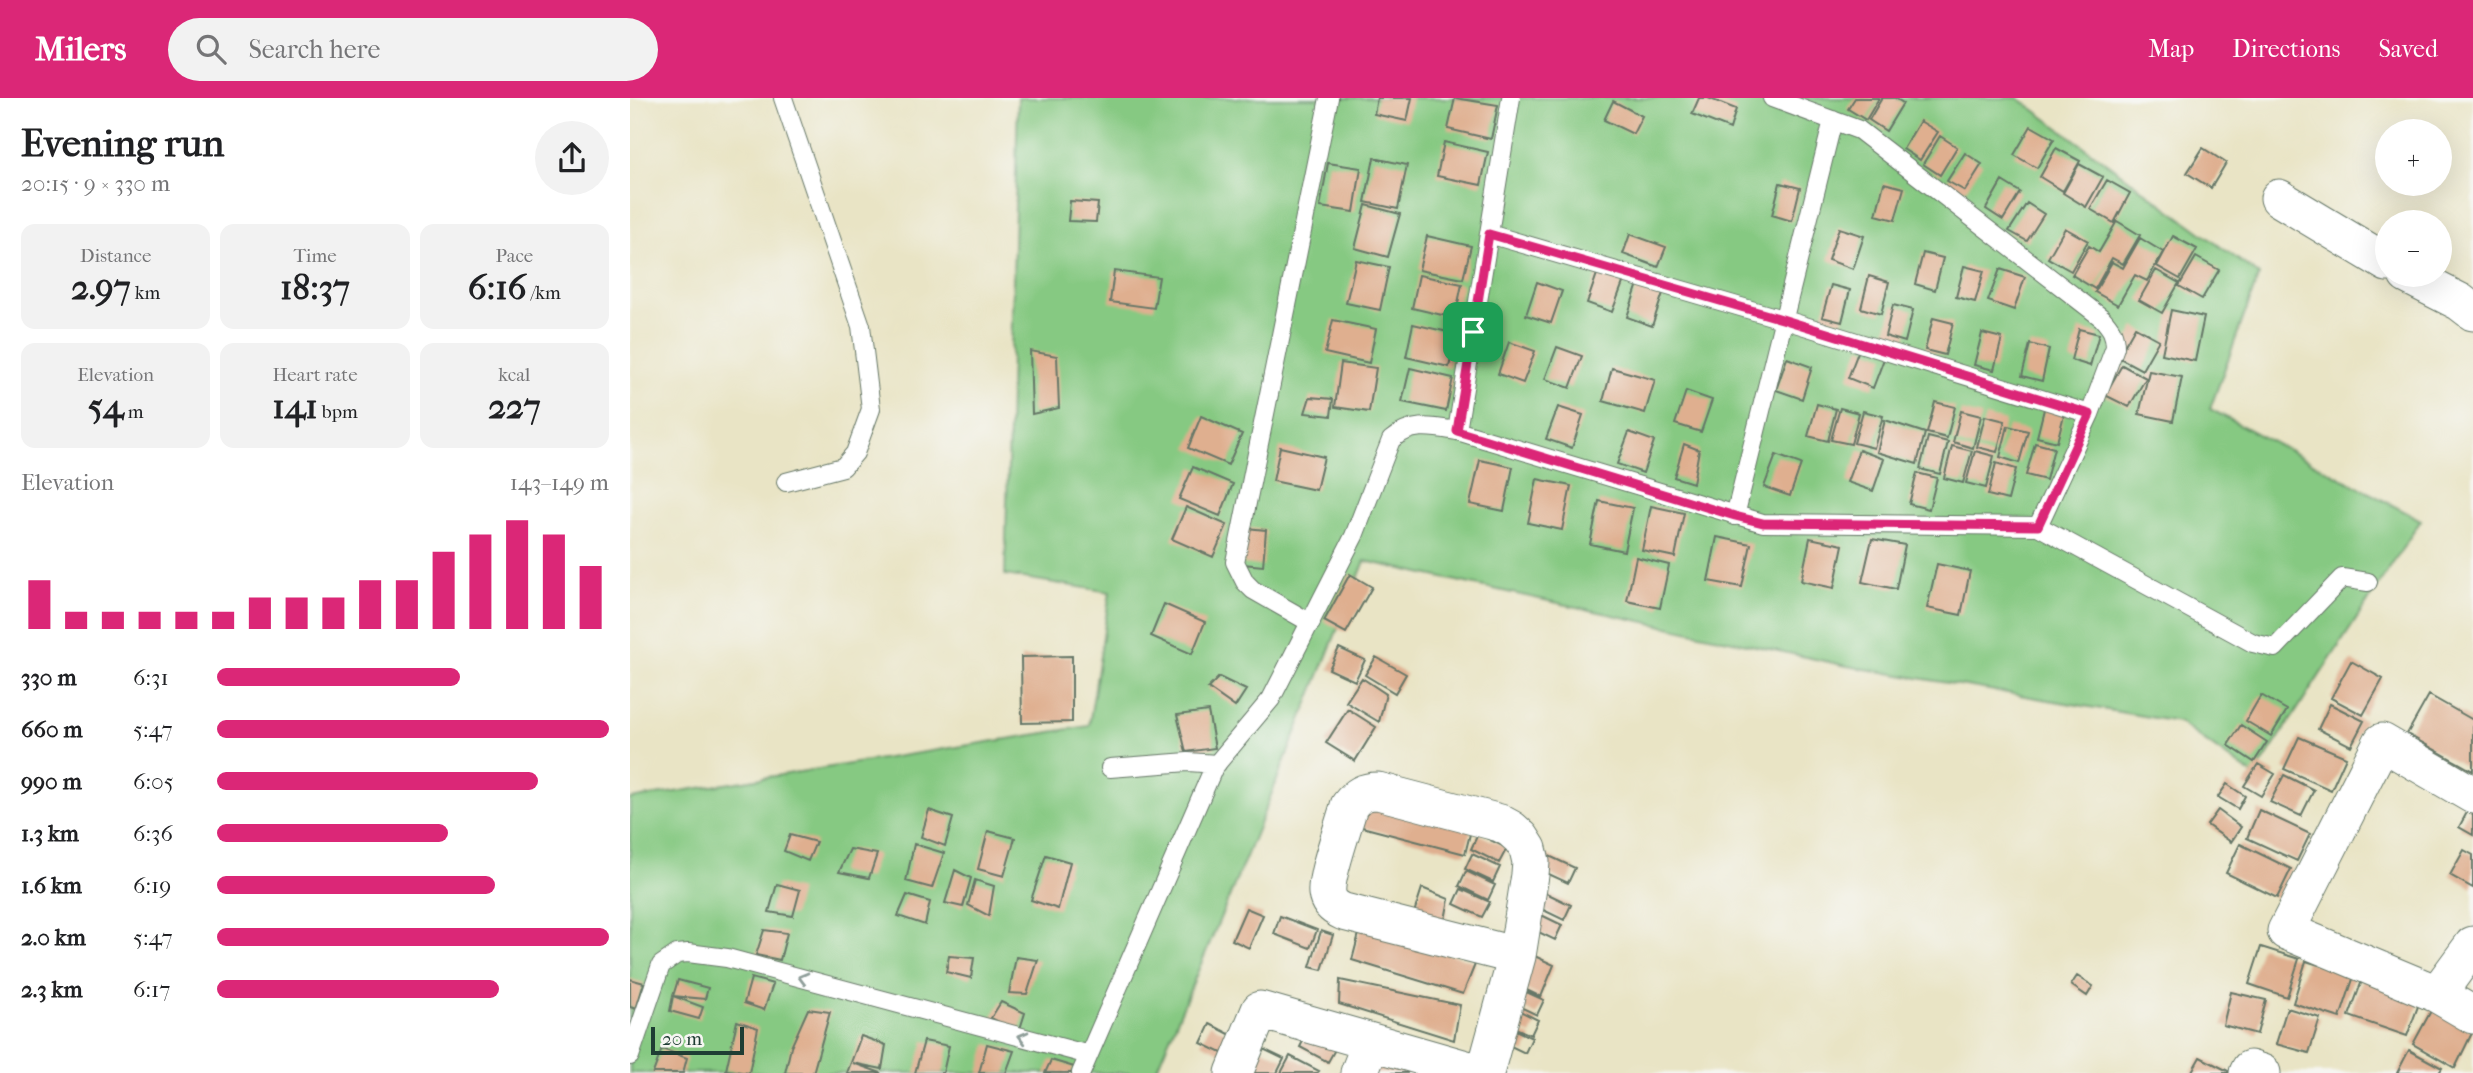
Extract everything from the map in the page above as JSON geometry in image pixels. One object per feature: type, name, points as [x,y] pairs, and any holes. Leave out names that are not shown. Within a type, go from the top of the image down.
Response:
[{"type":"street","points":[[2279,198],[2375,256]]},
{"type":"street","points":[[2431,287],[2473,312]]},
{"type":"street","points":[[2473,795],[2382,742],[2286,931],[2437,994],[2473,1015]]},
{"type":"street","points":[[1485,1073],[1517,956],[1531,862],[1521,838],[1500,823],[1378,791],[1360,793],[1354,799],[1349,806],[1327,883],[1329,901],[1336,908],[1517,956]]},
{"type":"street","points":[[2437,994],[2473,945]]},
{"type":"street","points":[[1234,1073],[1260,1010],[1365,1057],[1480,1073]]},
{"type":"lane","points":[[783,98],[861,326],[871,409],[855,453],[844,467],[786,482]]},
{"type":"lane","points":[[1311,623],[1253,590],[1245,582],[1235,562],[1329,98]]},
{"type":"lane","points":[[1457,431],[1511,98]]},
{"type":"lane","points":[[1772,98],[1859,130],[2102,318],[2111,328],[2115,347],[2090,414],[2038,526]]},
{"type":"lane","points":[[1735,516],[1833,120]]},
{"type":"lane","points":[[1489,234],[1782,319],[2090,414]]},
{"type":"lane","points":[[1081,1073],[1217,764],[1271,699],[1354,536],[1391,440],[1413,427],[1457,431],[1763,523],[2038,526],[2253,643],[2275,648],[2342,578],[2368,582]]},
{"type":"lane","points":[[1110,768],[1188,762],[1217,764]]},
{"type":"lane","points":[[630,1056],[662,965],[677,954],[688,953],[727,958],[1089,1055]]},
{"type":"green space","points":[[1018,98],[2018,98],[2259,275],[2210,409],[2421,520],[2254,776],[2178,722],[1847,666],[1365,561],[1246,857],[1155,1073],[630,1073],[630,799],[1089,726],[1110,592],[1005,575]]},
{"type":"building","points":[[1377,98],[1412,98],[1407,121],[1374,114]]},
{"type":"building","points":[[1455,98],[1498,105],[1491,139],[1448,129]]},
{"type":"building","points":[[1699,98],[1708,98],[1736,109],[1730,129],[1692,114]]},
{"type":"building","points":[[1855,98],[1879,98],[1866,120],[1848,109]]},
{"type":"building","points":[[1882,98],[1895,98],[1903,103],[1886,131],[1869,120]]},
{"type":"building","points":[[1613,101],[1642,116],[1633,134],[1604,120]]},
{"type":"building","points":[[1920,121],[1938,132],[1920,160],[1903,149]]},
{"type":"building","points":[[2031,126],[2054,139],[2037,168],[2014,155]]},
{"type":"building","points":[[1940,136],[1957,147],[1940,175],[1923,164]]},
{"type":"building","points":[[1444,142],[1488,152],[1481,185],[1437,176]]},
{"type":"building","points":[[2056,148],[2080,161],[2063,191],[2040,177]]},
{"type":"building","points":[[2203,148],[2226,163],[2211,188],[2187,173]]},
{"type":"building","points":[[1965,153],[1982,164],[1965,191],[1947,181]]},
{"type":"building","points":[[1374,158],[1407,165],[1398,209],[1365,202]]},
{"type":"building","points":[[1328,163],[1361,168],[1354,212],[1320,207]]},
{"type":"building","points":[[2079,164],[2103,177],[2086,207],[2063,193]]},
{"type":"building","points":[[2107,180],[2130,193],[2114,223],[2090,209]]},
{"type":"building","points":[[2002,181],[2020,192],[2003,220],[1986,209]]},
{"type":"building","points":[[1780,183],[1800,188],[1792,221],[1772,215]]},
{"type":"building","points":[[1884,183],[1904,188],[1895,220],[1876,215]]},
{"type":"building","points":[[1070,201],[1098,203],[1096,222],[1068,221]]},
{"type":"building","points":[[2027,203],[2044,214],[2027,241],[2009,231]]},
{"type":"building","points":[[1366,205],[1400,214],[1388,257],[1355,248]]},
{"type":"building","points":[[2117,221],[2140,235],[2123,264],[2112,258],[2095,289],[2072,275],[2089,246],[2099,252]]},
{"type":"building","points":[[1839,228],[1864,236],[1853,269],[1828,260]]},
{"type":"building","points":[[2065,228],[2088,241],[2071,271],[2048,258]]},
{"type":"building","points":[[1630,234],[1666,247],[1658,267],[1623,254]]},
{"type":"building","points":[[1427,236],[1471,246],[1463,279],[1419,270]]},
{"type":"building","points":[[2173,236],[2197,249],[2180,279],[2157,266]]},
{"type":"building","points":[[2140,238],[2163,252],[2147,281],[2135,275],[2118,305],[2095,292],[2112,262],[2123,268]]},
{"type":"building","points":[[1923,253],[1943,258],[1935,290],[1915,284]]},
{"type":"building","points":[[2196,257],[2219,270],[2202,299],[2179,286]]},
{"type":"building","points":[[1356,260],[1389,267],[1380,310],[1346,303]]},
{"type":"building","points":[[1964,266],[1984,271],[1975,302],[1956,297]]},
{"type":"building","points":[[2000,269],[2025,277],[2014,310],[1988,301]]},
{"type":"building","points":[[2156,270],[2179,283],[2162,313],[2139,300]]},
{"type":"building","points":[[1114,271],[1159,277],[1154,308],[1110,302]]},
{"type":"building","points":[[1598,271],[1624,280],[1612,312],[1587,303]]},
{"type":"building","points":[[1419,275],[1462,284],[1455,318],[1412,308]]},
{"type":"building","points":[[1869,276],[1889,282],[1881,314],[1861,308]]},
{"type":"building","points":[[1537,282],[1562,291],[1551,323],[1526,315]]},
{"type":"building","points":[[1638,284],[1663,293],[1652,326],[1627,317]]},
{"type":"building","points":[[1831,285],[1850,290],[1842,322],[1822,317]]},
{"type":"building","points":[[1893,305],[1913,310],[1905,342],[1885,336]]},
{"type":"building","points":[[2171,310],[2204,317],[2195,361],[2162,354]]},
{"type":"building","points":[[1933,318],[1953,323],[1945,355],[1925,350]]},
{"type":"building","points":[[1333,320],[1376,329],[1369,363],[1325,353]]},
{"type":"building","points":[[1413,324],[1457,334],[1449,367],[1406,357]]},
{"type":"building","points":[[2135,327],[2159,340],[2142,370],[2118,357]]},
{"type":"building","points":[[2079,329],[2099,334],[2090,366],[2071,360]]},
{"type":"building","points":[[1982,333],[2002,338],[1994,370],[1974,365]]},
{"type":"building","points":[[1509,342],[1535,351],[1523,383],[1498,374]]},
{"type":"building","points":[[2030,344],[2049,349],[2042,381],[2022,376]]},
{"type":"building","points":[[1557,347],[1582,356],[1570,388],[1545,379]]},
{"type":"building","points":[[1860,347],[1885,356],[1873,388],[1848,378]]},
{"type":"building","points":[[1030,351],[1057,356],[1059,408],[1032,414]]},
{"type":"building","points":[[1787,358],[1812,367],[1802,399],[1776,390]]},
{"type":"building","points":[[1341,363],[1376,368],[1369,412],[1335,407]]},
{"type":"building","points":[[2122,365],[2146,378],[2129,407],[2105,395]]},
{"type":"building","points":[[1410,368],[1453,378],[1446,411],[1402,402]]},
{"type":"building","points":[[1612,368],[1655,380],[1645,413],[1603,401]]},
{"type":"building","points":[[2149,371],[2182,377],[2173,421],[2139,414]]},
{"type":"building","points":[[1686,391],[1712,400],[1701,432],[1675,424]]},
{"type":"building","points":[[1310,397],[1333,399],[1331,416],[1305,413]]},
{"type":"building","points":[[1935,402],[1955,407],[1947,438],[1927,433]]},
{"type":"building","points":[[1817,404],[1836,409],[1828,441],[1808,436]]},
{"type":"building","points":[[2045,405],[2065,411],[2057,442],[2037,437]]},
{"type":"building","points":[[1558,407],[1583,415],[1572,448],[1546,439]]},
{"type":"building","points":[[1840,408],[1859,413],[1851,444],[1831,440]]},
{"type":"building","points":[[1863,411],[1883,416],[1874,448],[1854,443]]},
{"type":"building","points":[[1961,411],[1981,416],[1973,448],[1953,442]]},
{"type":"building","points":[[1201,416],[1242,434],[1228,465],[1188,448]]},
{"type":"building","points":[[1985,416],[2005,421],[1997,452],[1977,447]]},
{"type":"building","points":[[1885,420],[1925,433],[1917,464],[1877,452]]},
{"type":"building","points":[[2008,426],[2028,431],[2019,463],[2000,457]]},
{"type":"building","points":[[1629,432],[1654,441],[1643,473],[1617,464]]},
{"type":"building","points":[[1928,437],[1948,442],[1940,474],[1920,469]]},
{"type":"building","points":[[2035,443],[2054,448],[2046,480],[2026,475]]},
{"type":"building","points":[[1684,444],[1699,450],[1693,483],[1674,477]]},
{"type":"building","points":[[1952,446],[1972,451],[1963,483],[1944,478]]},
{"type":"building","points":[[1280,447],[1324,457],[1316,490],[1273,481]]},
{"type":"building","points":[[1859,450],[1884,459],[1873,491],[1847,482]]},
{"type":"building","points":[[1975,451],[1994,456],[1986,488],[1966,483]]},
{"type":"building","points":[[1776,455],[1801,464],[1790,496],[1764,487]]},
{"type":"building","points":[[1480,460],[1513,467],[1504,511],[1470,504]]},
{"type":"building","points":[[1996,463],[2016,469],[2008,500],[1988,495]]},
{"type":"building","points":[[1193,467],[1233,484],[1220,516],[1179,499]]},
{"type":"building","points":[[1917,473],[1937,478],[1929,509],[1909,504]]},
{"type":"building","points":[[1537,479],[1571,486],[1562,530],[1528,523]]},
{"type":"building","points":[[1599,501],[1633,508],[1624,551],[1590,544]]},
{"type":"building","points":[[1651,506],[1684,513],[1675,557],[1642,550]]},
{"type":"building","points":[[1186,507],[1227,525],[1213,557],[1172,539]]},
{"type":"building","points":[[1246,528],[1266,530],[1263,566],[1243,564]]},
{"type":"building","points":[[1717,537],[1751,544],[1742,587],[1708,581]]},
{"type":"building","points":[[1810,538],[1843,545],[1834,588],[1801,581]]},
{"type":"building","points":[[1872,539],[1905,545],[1896,589],[1862,582]]},
{"type":"building","points":[[1636,557],[1669,565],[1660,608],[1627,601]]},
{"type":"building","points":[[1937,564],[1970,571],[1961,615],[1927,608]]},
{"type":"building","points":[[1350,574],[1372,587],[1346,633],[1324,621]]},
{"type":"building","points":[[1164,604],[1205,622],[1192,654],[1151,636]]},
{"type":"building","points":[[1339,648],[1365,660],[1355,681],[1329,669]]},
{"type":"building","points":[[1072,656],[1072,722],[1022,723],[1021,657]]},
{"type":"building","points":[[1376,657],[1406,674],[1395,693],[1365,675]]},
{"type":"building","points":[[2351,661],[2383,679],[2363,715],[2331,698]]},
{"type":"building","points":[[1219,677],[1246,690],[1235,707],[1208,688]]},
{"type":"building","points":[[1362,678],[1386,694],[1379,722],[1346,702]]},
{"type":"building","points":[[2261,695],[2287,710],[2271,736],[2246,721]]},
{"type":"building","points":[[2429,695],[2473,720],[2473,771],[2407,734]]},
{"type":"building","points":[[2330,704],[2364,721],[2351,746],[2318,729]]},
{"type":"building","points":[[1348,709],[1376,727],[1355,761],[1326,743]]},
{"type":"building","points":[[1208,711],[1215,748],[1186,752],[1177,715]]},
{"type":"building","points":[[2241,725],[2267,742],[2254,762],[2228,745]]},
{"type":"building","points":[[2299,737],[2346,757],[2331,790],[2284,769]]},
{"type":"building","points":[[2258,764],[2275,774],[2261,796],[2244,786]]},
{"type":"building","points":[[2284,775],[2314,790],[2301,816],[2270,802]]},
{"type":"building","points":[[2227,784],[2245,796],[2238,809],[2218,797]]},
{"type":"building","points":[[1365,797],[1472,826],[1465,854],[1358,826]]},
{"type":"building","points":[[2471,805],[2473,806],[2473,835],[2459,827]]},
{"type":"building","points":[[929,810],[953,818],[945,846],[921,837]]},
{"type":"building","points":[[2218,810],[2241,827],[2231,842],[2207,825]]},
{"type":"building","points":[[2259,810],[2310,834],[2297,861],[2247,838]]},
{"type":"building","points":[[988,831],[1015,838],[1004,876],[978,869]]},
{"type":"building","points":[[1478,834],[1507,848],[1499,863],[1471,849]]},
{"type":"building","points":[[790,835],[816,842],[808,861],[784,851]]},
{"type":"building","points":[[914,844],[944,853],[932,888],[906,881]]},
{"type":"building","points":[[2240,844],[2291,869],[2277,898],[2226,873]]},
{"type":"building","points":[[850,849],[877,854],[869,878],[839,872]]},
{"type":"building","points":[[2464,850],[2473,855],[2473,888],[2450,875]]},
{"type":"building","points":[[1472,854],[1500,867],[1493,882],[1465,869]]},
{"type":"building","points":[[1046,855],[1070,862],[1058,909],[1031,900]]},
{"type":"building","points":[[1547,855],[1575,868],[1568,883],[1540,870]]},
{"type":"building","points":[[955,870],[971,878],[963,907],[945,903]]},
{"type":"building","points":[[1466,871],[1495,885],[1488,900],[1459,886]]},
{"type":"building","points":[[975,880],[994,886],[989,916],[968,905]]},
{"type":"building","points":[[777,884],[800,890],[793,916],[769,912]]},
{"type":"building","points":[[1422,888],[1449,899],[1444,925],[1414,913]]},
{"type":"building","points":[[1461,889],[1490,902],[1482,917],[1454,904]]},
{"type":"building","points":[[1542,891],[1571,905],[1564,920],[1535,906]]},
{"type":"building","points":[[907,895],[930,902],[925,925],[898,916]]},
{"type":"building","points":[[1246,908],[1263,915],[1249,948],[1232,940]]},
{"type":"building","points":[[1533,911],[1562,925],[1555,940],[1526,926]]},
{"type":"building","points":[[1280,916],[1317,930],[1310,948],[1274,934]]},
{"type":"building","points":[[1361,926],[1476,962],[1463,994],[1352,960]]},
{"type":"building","points":[[764,930],[787,933],[780,960],[756,955]]},
{"type":"building","points":[[1321,931],[1333,935],[1322,970],[1310,967]]},
{"type":"building","points":[[2261,947],[2299,959],[2287,997],[2249,984]]},
{"type":"building","points":[[1526,952],[1554,965],[1541,997],[1512,983]]},
{"type":"building","points":[[949,956],[974,958],[971,978],[946,972]]},
{"type":"building","points":[[1016,957],[1038,960],[1027,994],[1009,993]]},
{"type":"building","points":[[2306,961],[2354,976],[2340,1018],[2293,1003]]},
{"type":"building","points":[[2077,976],[2093,986],[2087,996],[2071,985]]},
{"type":"building","points":[[751,978],[773,984],[764,1010],[744,1003]]},
{"type":"building","points":[[2363,978],[2421,998],[2407,1036],[2349,1016]]},
{"type":"building","points":[[630,979],[644,983],[636,1009],[630,1007]]},
{"type":"building","points":[[678,980],[708,988],[705,999],[673,996]]},
{"type":"building","points":[[1340,980],[1460,1005],[1454,1040],[1339,1004]]},
{"type":"building","points":[[1515,987],[1544,1000],[1537,1015],[1508,1001]]},
{"type":"building","points":[[2231,992],[2266,1000],[2257,1034],[2223,1025]]},
{"type":"building","points":[[673,996],[703,1007],[699,1019],[670,1011]]},
{"type":"building","points":[[1001,1002],[1025,1013],[1019,1032],[991,1018]]},
{"type":"building","points":[[1510,1006],[1538,1020],[1531,1035],[1502,1022]]},
{"type":"building","points":[[2287,1008],[2320,1018],[2309,1053],[2276,1044]]},
{"type":"building","points":[[808,1009],[830,1012],[813,1073],[785,1073],[791,1047]]},
{"type":"building","points":[[2432,1009],[2473,1031],[2455,1068],[2413,1044]]},
{"type":"building","points":[[737,1021],[758,1028],[749,1073],[726,1070]]},
{"type":"building","points":[[1210,1024],[1239,1039],[1230,1057],[1201,1043]]},
{"type":"building","points":[[1503,1024],[1532,1038],[1525,1053],[1496,1039]]},
{"type":"building","points":[[1309,1029],[1338,1044],[1328,1062],[1300,1047]]},
{"type":"building","points":[[861,1036],[886,1045],[882,1069],[853,1063],[881,1073],[847,1073]]},
{"type":"building","points":[[924,1041],[949,1046],[943,1073],[915,1073]]},
{"type":"building","points":[[987,1044],[1014,1051],[1006,1073],[979,1073]]},
{"type":"building","points":[[1255,1045],[1284,1059],[1277,1073],[1240,1073]]},
{"type":"building","points":[[662,1049],[687,1058],[683,1073],[653,1073]]},
{"type":"building","points":[[2409,1050],[2442,1068],[2439,1073],[2397,1073]]},
{"type":"building","points":[[1290,1056],[1319,1071],[1281,1073]]},
{"type":"building","points":[[1378,1056],[1408,1071],[1407,1073],[1370,1073]]},
{"type":"building","points":[[2200,1057],[2232,1073],[2191,1073]]},
{"type":"building","points":[[1051,1060],[1074,1067],[1072,1073],[1045,1073]]},
{"type":"route","points":[[1489,234],[1782,319],[2090,414],[2038,526],[1763,523],[1457,431],[1473,332],[1489,234]]}]
